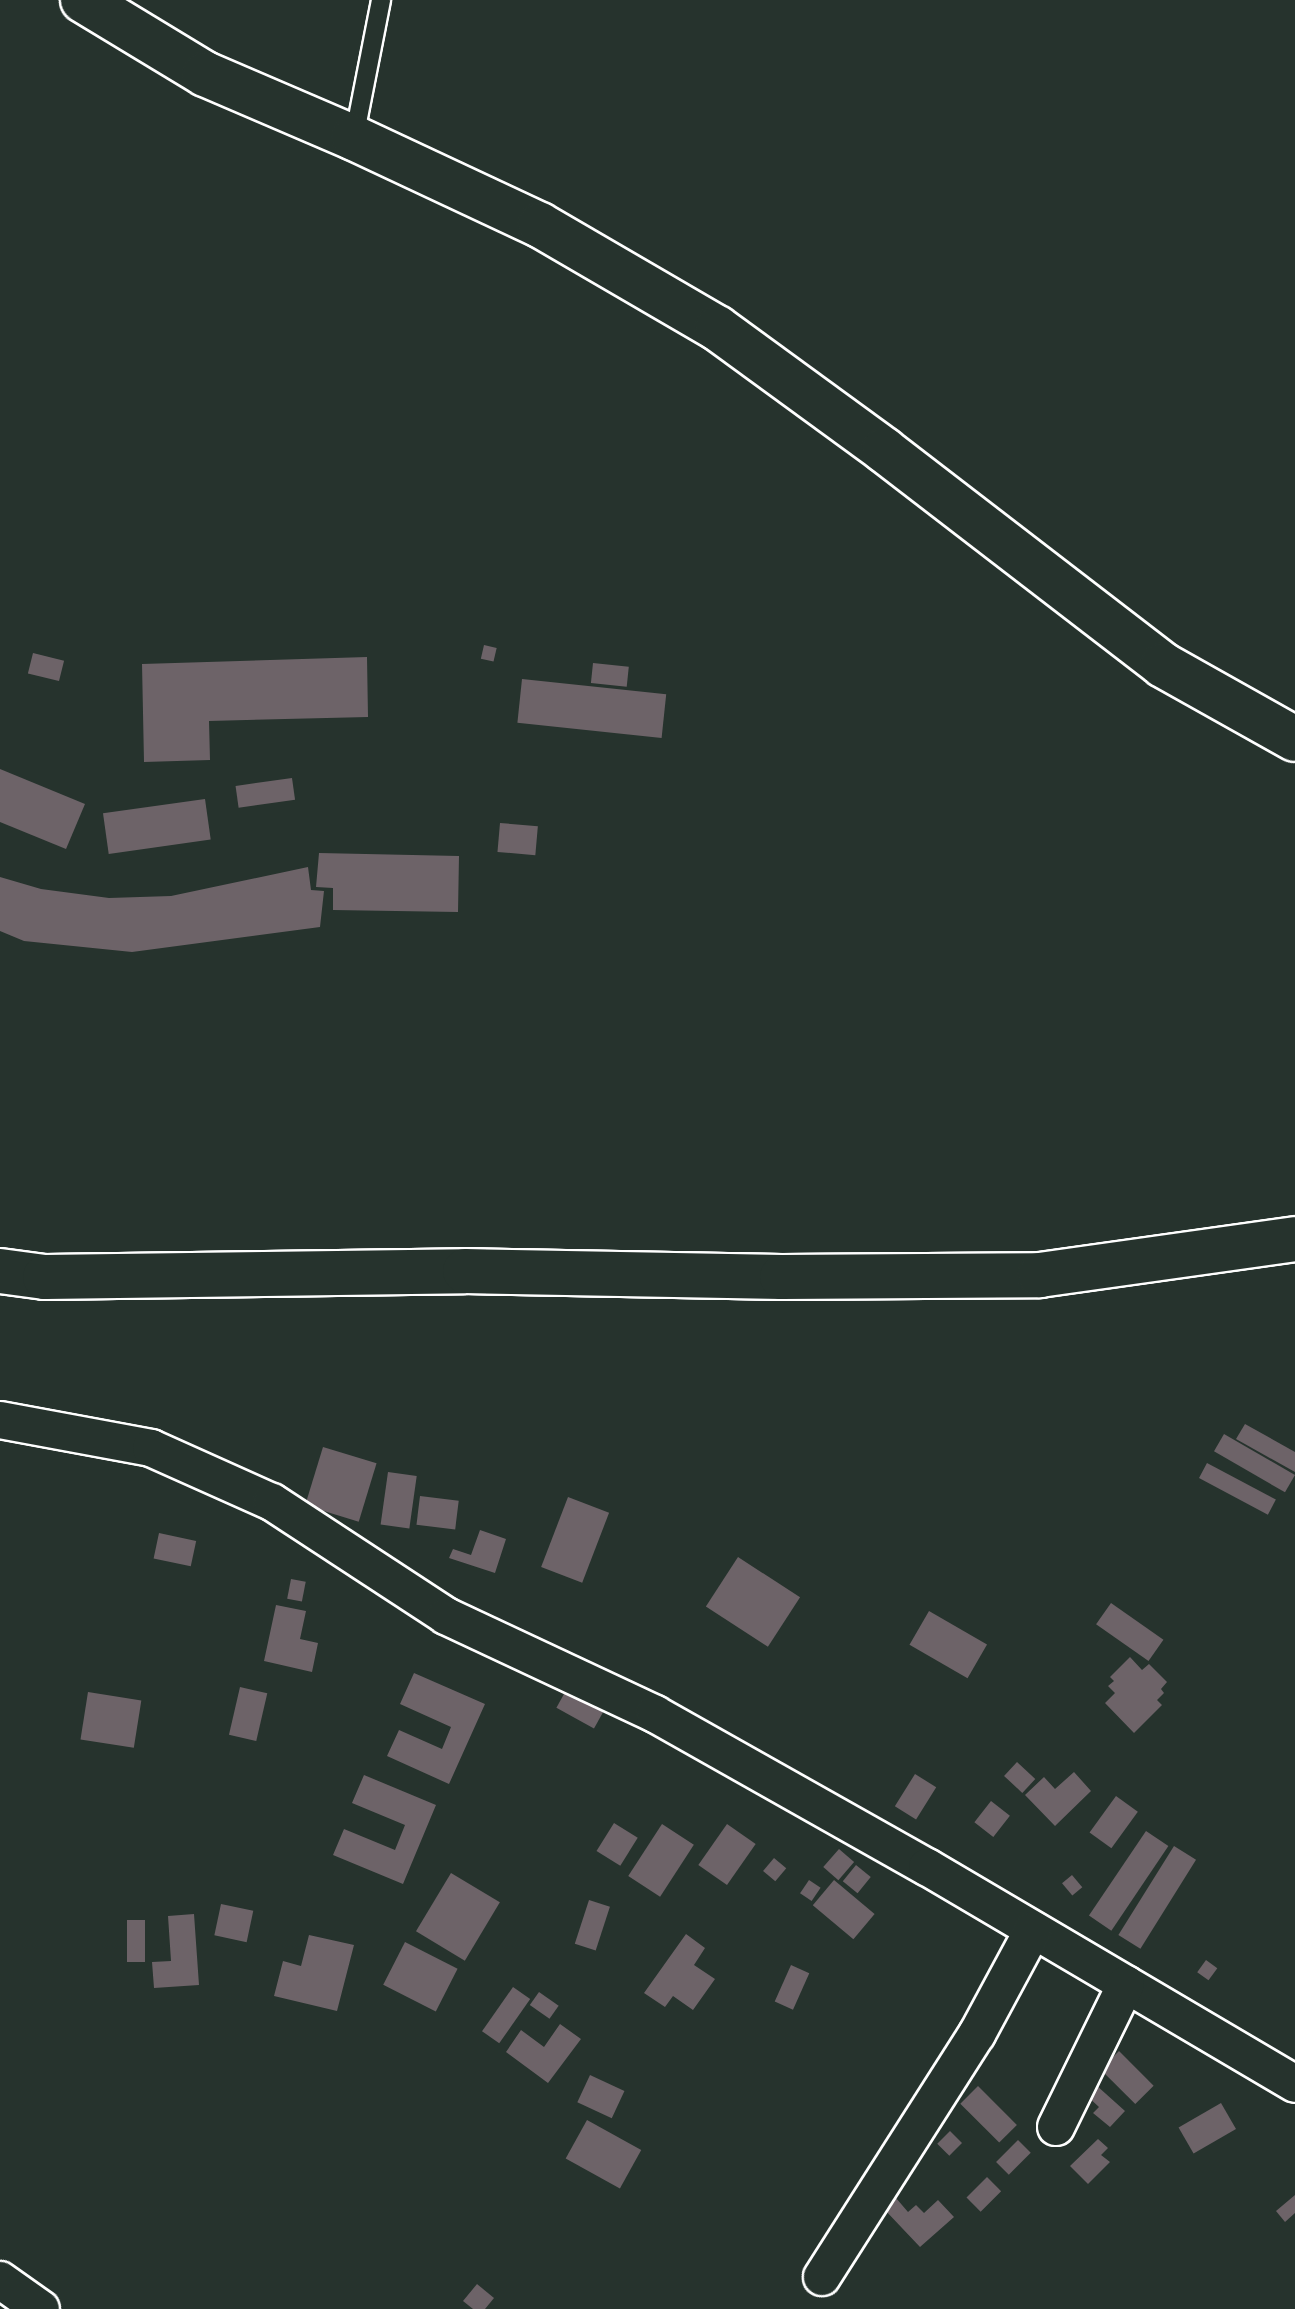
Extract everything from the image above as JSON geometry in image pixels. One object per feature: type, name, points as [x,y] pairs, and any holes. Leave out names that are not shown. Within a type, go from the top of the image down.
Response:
[{"type":"main road","points":[[83,0],[205,74],[354,138],[540,225],[717,328],[884,450],[1163,665],[1295,739]]},
{"type":"main road","points":[[0,1271],[45,1277],[465,1271],[782,1277],[1040,1275],[1295,1239]]},
{"type":"street","points":[[0,1420],[151,1448],[272,1502],[446,1616],[655,1714],[1295,2084]]},
{"type":"street","points":[[822,2277],[977,2034],[1033,1930]]},
{"type":"street","points":[[1056,2127],[1126,1984]]},
{"type":"street","points":[[0,2280],[41,2309]]},
{"type":"lane","points":[[354,138],[381,0]]},
{"type":"building","points":[[484,645],[497,648],[494,662],[481,659]]},
{"type":"building","points":[[33,653],[64,661],[59,681],[28,673]]},
{"type":"building","points":[[367,657],[368,717],[209,721],[210,760],[144,762],[142,664]]},
{"type":"building","points":[[593,663],[629,667],[627,687],[591,683]]},
{"type":"building","points":[[522,679],[666,694],[662,738],[517,723]]},
{"type":"building","points":[[0,769],[85,804],[66,849],[0,822]]},
{"type":"building","points":[[292,778],[295,800],[239,808],[236,786]]},
{"type":"building","points":[[205,799],[211,840],[109,854],[103,813]]},
{"type":"building","points":[[500,823],[538,826],[535,855],[497,852]]},
{"type":"building","points":[[319,853],[459,856],[458,912],[333,910],[333,888],[316,887]]},
{"type":"building","points":[[308,867],[311,890],[324,891],[320,927],[132,952],[24,941],[0,931],[0,877],[41,889],[109,898],[171,896]]},
{"type":"building","points":[[1245,1424],[1295,1452],[1295,1472],[1236,1439]]},
{"type":"building","points":[[1224,1434],[1295,1475],[1285,1492],[1214,1451]]},
{"type":"building","points":[[323,1447],[377,1463],[359,1522],[305,1505]]},
{"type":"building","points":[[1207,1463],[1276,1500],[1268,1515],[1199,1478]]},
{"type":"building","points":[[388,1472],[417,1476],[409,1529],[381,1524]]},
{"type":"building","points":[[420,1496],[459,1501],[455,1530],[416,1525]]},
{"type":"building","points":[[568,1497],[609,1513],[582,1583],[541,1567]]},
{"type":"building","points":[[480,1530],[506,1539],[495,1573],[449,1558],[453,1549],[471,1555]]},
{"type":"building","points":[[159,1533],[196,1541],[191,1566],[154,1558]]},
{"type":"building","points":[[738,1557],[800,1597],[768,1647],[706,1606]]},
{"type":"building","points":[[291,1579],[306,1582],[302,1601],[287,1599]]},
{"type":"building","points":[[1111,1603],[1163,1640],[1149,1661],[1096,1624]]},
{"type":"building","points":[[276,1605],[306,1611],[300,1639],[318,1643],[312,1672],[264,1661]]},
{"type":"building","points":[[929,1611],[987,1644],[968,1678],[910,1645]]},
{"type":"building","points":[[1130,1657],[1142,1670],[1149,1664],[1167,1682],[1161,1689],[1164,1693],[1157,1700],[1162,1705],[1134,1733],[1105,1703],[1115,1693],[1108,1686],[1114,1681],[1110,1677]]},
{"type":"building","points":[[414,1673],[485,1704],[449,1784],[387,1756],[399,1730],[442,1749],[451,1727],[400,1704]]},
{"type":"building","points":[[569,1685],[607,1706],[594,1729],[556,1708]]},
{"type":"building","points":[[240,1687],[267,1693],[256,1741],[229,1735]]},
{"type":"building","points":[[88,1692],[141,1700],[134,1748],[80,1739]]},
{"type":"building","points":[[1017,1762],[1035,1779],[1022,1793],[1004,1776]]},
{"type":"building","points":[[1074,1772],[1091,1791],[1055,1826],[1025,1795],[1044,1777],[1055,1789]]},
{"type":"building","points":[[915,1774],[936,1787],[916,1819],[895,1806]]},
{"type":"building","points":[[364,1775],[436,1805],[403,1884],[333,1855],[344,1829],[395,1850],[405,1825],[352,1803]]},
{"type":"building","points":[[1116,1796],[1138,1812],[1111,1848],[1090,1832]]},
{"type":"building","points":[[991,1801],[1010,1816],[993,1837],[974,1822]]},
{"type":"building","points":[[614,1823],[638,1838],[620,1866],[597,1851]]},
{"type":"building","points":[[662,1824],[694,1845],[660,1897],[628,1876]]},
{"type":"building","points":[[727,1824],[756,1844],[727,1885],[698,1865]]},
{"type":"building","points":[[1146,1831],[1168,1846],[1111,1931],[1089,1916]]},
{"type":"building","points":[[1174,1846],[1196,1860],[1140,1949],[1118,1935]]},
{"type":"building","points":[[839,1849],[854,1862],[838,1880],[823,1867]]},
{"type":"building","points":[[774,1858],[786,1868],[775,1881],[763,1871]]},
{"type":"building","points":[[856,1865],[871,1877],[858,1893],[843,1881]]},
{"type":"building","points":[[451,1873],[500,1902],[465,1961],[416,1931]]},
{"type":"building","points":[[1072,1875],[1082,1887],[1072,1896],[1062,1883]]},
{"type":"building","points":[[809,1880],[821,1888],[812,1901],[800,1893]]},
{"type":"building","points":[[834,1880],[875,1914],[853,1939],[813,1905]]},
{"type":"building","points":[[589,1900],[610,1907],[596,1951],[575,1944]]},
{"type":"building","points":[[221,1904],[253,1911],[247,1942],[214,1935]]},
{"type":"building","points":[[194,1914],[199,1985],[154,1988],[152,1962],[171,1961],[168,1916]]},
{"type":"building","points":[[127,1920],[145,1920],[145,1962],[127,1962]]},
{"type":"building","points":[[686,1934],[705,1948],[694,1965],[715,1979],[693,2010],[673,1996],[665,2007],[644,1993]]},
{"type":"building","points":[[309,1935],[354,1945],[337,2011],[274,1996],[283,1961],[301,1966]]},
{"type":"building","points":[[405,1942],[458,1969],[436,2012],[383,1985]]},
{"type":"building","points":[[1206,1960],[1217,1968],[1209,1980],[1197,1972]]},
{"type":"building","points":[[791,1965],[809,1973],[793,2010],[775,2002]]},
{"type":"building","points":[[513,1987],[530,1999],[499,2043],[482,2031]]},
{"type":"building","points":[[539,1992],[559,2006],[549,2019],[530,2005]]},
{"type":"building","points":[[560,2024],[581,2039],[548,2083],[506,2052],[521,2030],[544,2047]]},
{"type":"building","points":[[1119,2051],[1154,2086],[1135,2104],[1101,2069]]},
{"type":"building","points":[[590,2075],[624,2091],[612,2118],[577,2102]]},
{"type":"building","points":[[1096,2085],[1125,2111],[1110,2127],[1093,2113],[1099,2107],[1087,2096]]},
{"type":"building","points":[[978,2086],[1017,2125],[999,2143],[960,2104]]},
{"type":"building","points":[[1221,2103],[1236,2129],[1194,2153],[1179,2128]]},
{"type":"building","points":[[587,2120],[641,2150],[620,2189],[566,2158]]},
{"type":"building","points":[[950,2131],[962,2143],[949,2156],[937,2144]]},
{"type":"building","points":[[1098,2139],[1108,2148],[1101,2155],[1110,2162],[1088,2184],[1070,2166]]},
{"type":"building","points":[[1018,2140],[1031,2153],[1009,2175],[996,2162]]},
{"type":"building","points":[[987,2177],[1001,2191],[981,2212],[966,2198]]},
{"type":"building","points":[[1295,2195],[1295,2213],[1285,2222],[1276,2211]]},
{"type":"building","points":[[896,2198],[908,2212],[916,2205],[924,2213],[938,2200],[954,2217],[920,2247],[884,2209]]},
{"type":"building","points":[[477,2284],[494,2298],[485,2309],[473,2309],[463,2301]]}]
